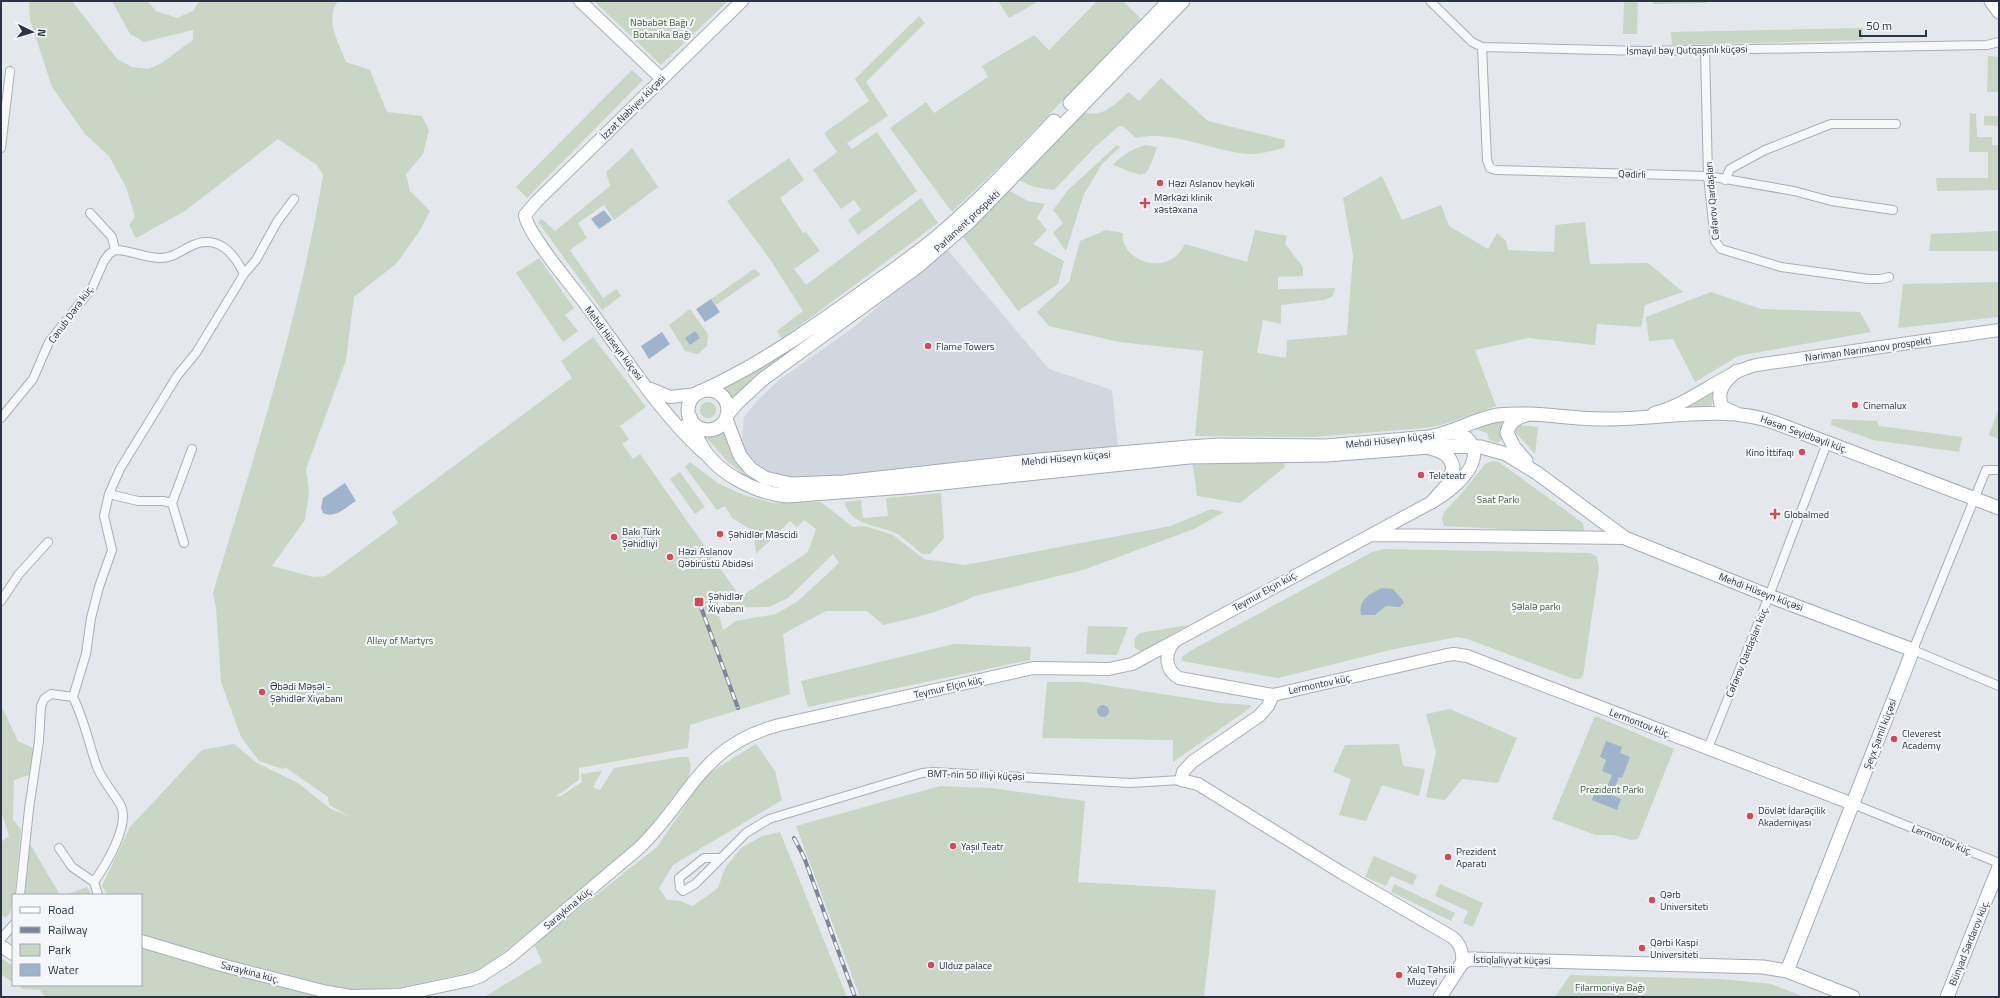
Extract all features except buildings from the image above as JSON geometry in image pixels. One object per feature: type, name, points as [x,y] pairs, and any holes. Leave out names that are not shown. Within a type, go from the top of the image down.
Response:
[{"type":"main road","points":[[580,1],[662,79]]},
{"type":"main road","name":"İzzət Nəbiyev küçəsi","points":[[525,216],[533,205],[742,1]]},
{"type":"main road","name":"Parlament prospekti","points":[[698,393],[727,380],[762,361],[810,329],[945,231],[1008,169],[1169,1]]},
{"type":"main road","name":"Parlament prospekti","points":[[727,417],[741,400],[763,379],[917,267],[969,222],[1183,1]]},
{"type":"main road","points":[[1991,1],[1999,12]]},
{"type":"main road","name":"Mehdi Hüseyn küçəsi","points":[[525,216],[528,225],[553,261],[687,437],[715,462],[756,490],[770,495],[787,496],[889,488],[1189,457],[1326,455],[1422,447],[1473,446],[1496,450],[1506,454],[1537,473],[1625,538],[1769,596],[1913,650]]},
{"type":"main road","name":"Nəriman Nərimanov prospekti","points":[[1637,418],[1674,407],[1737,371],[1756,365],[1999,330]]},
{"type":"main road","points":[[1737,371],[1724,382],[1719,398],[1722,407],[1727,411],[1745,415]]},
{"type":"main road","points":[[647,386],[659,394],[670,397],[710,390],[719,393],[727,405],[727,417],[718,427],[681,423],[668,414]]},
{"type":"main road","points":[[696,425],[690,402],[698,393]]},
{"type":"main road","name":"Mehdi Hüseyn küçəsi","points":[[727,417],[740,456],[751,469],[765,478],[791,484],[843,482],[1039,460],[1188,447],[1218,445],[1326,446],[1443,434],[1489,417],[1508,414],[1528,415]]},
{"type":"main road","points":[[1528,415],[1516,419],[1511,423],[1507,433],[1514,447],[1537,473]]},
{"type":"main road","name":"Həsən Seyidbəyli küç.","points":[[1528,415],[1603,419],[1687,415],[1745,415],[1766,419],[1999,508]]},
{"type":"main road","name":"Mehdi Hüseyn küçəsi","points":[[696,425],[699,443],[715,462]]},
{"type":"main road","points":[[1368,535],[1450,491],[1466,473],[1472,461],[1473,446],[1464,436],[1458,434],[1443,434]]},
{"type":"main road","points":[[1422,447],[1442,452],[1448,456],[1452,464],[1453,473],[1449,483],[1432,502]]},
{"type":"main road","points":[[1368,535],[1625,538]]},
{"type":"main road","name":"Teymur Elçin küç.","points":[[698,775],[716,756],[732,745],[776,726],[1033,668],[1121,667],[1141,660],[1368,535]]},
{"type":"main road","name":"Lermontov küç.","points":[[1174,642],[1168,654],[1168,666],[1179,678],[1273,694],[1446,655],[1460,654],[1853,804]]},
{"type":"main road","name":"Şeyx Şamil küçəsi","points":[[1787,971],[1913,650]]},
{"type":"main road","points":[[1181,780],[1183,772],[1192,762],[1265,710],[1273,694]]},
{"type":"main road","name":"Saraykina küç.","points":[[142,941],[225,966],[327,992],[356,996],[409,994],[470,980],[481,976],[510,957],[642,846],[698,775]]},
{"type":"main road","name":"İstiqlaliyyət küçəsi","points":[[1181,780],[1198,784],[1348,877],[1452,937],[1458,942],[1461,948],[1462,963],[1470,959],[1751,966],[1787,971],[1853,997]]},
{"type":"main road","name":"Bünyad Sərdarov küç.","points":[[1947,997],[1999,867]]},
{"type":"main road","points":[[1,946],[12,953]]},
{"type":"main road","points":[[1440,997],[1462,963]]},
{"type":"street","points":[[1430,1],[1472,42],[1482,47]]},
{"type":"street","name":"İsmayıl bəy Qutqaşınlı küçəsi","points":[[1482,47],[1643,51],[1987,45],[1999,42]]},
{"type":"street","name":"Qədirli","points":[[1482,47],[1487,160],[1490,168],[1503,170],[1708,176],[1794,191],[1831,201],[1893,210]]},
{"type":"street","name":"Cəfərov Qardaşları","points":[[1705,50],[1708,176],[1715,241],[1721,249],[1781,267],[1868,279],[1881,279],[1889,277]]},
{"type":"street","points":[[1,148],[10,71]]},
{"type":"street","points":[[1725,180],[1730,169],[1765,150],[1831,124],[1896,124]]},
{"type":"street","points":[[94,882],[107,863],[120,832],[123,817],[121,808],[99,771],[80,711],[73,698],[86,654],[91,618],[99,587],[112,550],[104,516],[109,494],[120,470],[177,376],[196,353],[244,274],[256,260],[277,222],[294,199]]},
{"type":"street","points":[[90,213],[112,237],[115,250],[124,250],[148,257],[160,258],[172,256],[198,244],[218,244],[227,248],[244,274]]},
{"type":"street","name":"Cənub Dərə küç.","points":[[1,418],[33,379],[49,342],[92,288],[104,261],[109,254],[115,250]]},
{"type":"street","name":"Cəfərov Qardaşları küç.","points":[[1708,748],[1769,596],[1827,442]]},
{"type":"street","points":[[184,543],[172,503],[192,449]]},
{"type":"street","name":"Şeyx Şamil küçəsi","points":[[1913,650],[1986,470],[1999,470]]},
{"type":"street","points":[[109,494],[138,500],[163,501],[172,503]]},
{"type":"street","points":[[1,601],[19,574],[48,542]]},
{"type":"street","name":"Mehdi Hüseyn küçəsi","points":[[1913,650],[1999,686]]},
{"type":"street","points":[[20,894],[29,809],[39,741],[41,706],[44,699],[51,694],[73,698]]},
{"type":"street","name":"BMT-nin 50 illiyi küçəsi","points":[[721,858],[704,858],[698,862],[679,878],[680,888],[683,891],[687,890],[721,858],[746,833],[773,817],[922,773],[933,772],[1130,783],[1181,780]]},
{"type":"street","name":"Lermontov küç.","points":[[1853,804],[1999,863]]},
{"type":"street","points":[[59,848],[72,867],[94,882],[98,894]]},
{"type":"street","points":[[1,939],[12,926]]},
{"type":"shaded area","name":"Flame Towers","points":[[946,248],[1049,369],[1112,390],[1118,448],[815,478],[784,477],[757,467],[747,454],[742,440],[744,417],[757,401],[779,380],[854,327]]},
{"type":"green space","name":"Alley of Martyrs","points":[[29,1],[72,1],[117,59],[132,67],[148,69],[160,64],[193,40],[193,30],[144,42],[130,34],[112,1],[147,1],[156,11],[177,18],[193,11],[199,1],[338,1],[332,16],[334,32],[346,62],[370,70],[387,112],[422,116],[429,130],[423,154],[406,174],[410,191],[430,211],[421,229],[397,263],[354,297],[346,360],[306,469],[309,493],[305,520],[272,566],[313,577],[326,576],[398,523],[392,512],[572,378],[561,361],[593,337],[646,407],[620,426],[629,439],[622,444],[633,459],[640,454],[739,595],[719,601],[717,608],[723,630],[736,621],[776,614],[798,601],[839,563],[833,554],[788,598],[769,607],[723,608],[726,600],[742,596],[808,552],[816,529],[804,520],[797,527],[790,521],[756,554],[753,531],[732,518],[725,506],[717,510],[685,467],[690,462],[719,484],[744,495],[773,503],[821,502],[853,527],[865,526],[893,535],[924,559],[965,565],[1171,526],[1211,509],[1224,512],[1194,529],[1083,570],[975,596],[919,616],[883,625],[867,611],[826,611],[783,634],[790,694],[690,725],[688,748],[579,768],[579,780],[555,797],[561,796],[582,782],[581,774],[602,771],[593,787],[600,790],[614,768],[680,757],[688,757],[691,765],[689,776],[639,841],[503,953],[477,971],[398,988],[347,990],[142,939],[142,894],[107,894],[102,886],[130,827],[202,750],[234,744],[257,763],[298,783],[331,809],[351,817],[329,805],[328,797],[285,767],[283,769],[259,761],[241,737],[221,682],[216,608],[213,593],[260,438],[289,333],[302,281],[323,175],[317,165],[278,139],[185,211],[136,238],[129,225],[135,217],[126,187],[109,156],[85,134],[52,87],[30,20]]},
{"type":"green space","name":"Nəbabət Bağı / Botanika Bağı","points":[[594,1],[728,1],[661,65]]},
{"type":"green space","points":[[998,1],[1039,1],[1009,18]]},
{"type":"green space","points":[[1097,1],[1123,1],[1141,19],[1000,166],[952,212],[890,128],[926,102],[934,113],[988,77],[982,66],[1034,35],[1049,50]]},
{"type":"green space","points":[[1624,1],[1638,1],[1637,34],[1623,34]]},
{"type":"green space","points":[[1653,1],[1705,1],[1706,3],[1653,4]]},
{"type":"green space","points":[[919,16],[925,23],[866,82],[888,116],[847,143],[852,149],[877,132],[917,191],[858,235],[848,220],[861,210],[854,200],[841,209],[813,170],[837,152],[824,133],[869,101],[855,79]]},
{"type":"green space","points":[[1863,28],[1863,40],[1672,45],[1671,32]]},
{"type":"green space","points":[[1988,56],[1999,57],[1999,92],[1987,92]]},
{"type":"green space","points":[[632,70],[643,80],[527,198],[516,187]]},
{"type":"green space","points":[[1161,78],[1208,121],[1285,140],[1284,148],[1258,154],[1250,154],[1164,136],[1136,138],[1124,127],[1119,126],[1096,146],[1054,190],[1039,188],[1017,178],[1083,112],[1096,114],[1102,112],[1129,92],[1139,101]]},
{"type":"green space","points":[[1970,113],[1976,114],[1977,137],[1992,137],[1992,145],[1999,145],[1999,190],[1937,191],[1936,178],[1988,178],[1988,152],[1969,152]]},
{"type":"green space","points":[[1984,116],[1999,116],[1999,126],[1984,125]]},
{"type":"green space","points":[[1117,145],[1120,147],[1102,164],[1084,194],[1066,251],[1053,233],[1063,223],[1053,210],[1068,190]]},
{"type":"green space","points":[[1146,145],[1157,147],[1150,166],[1144,174],[1133,173],[1113,165],[1128,152]]},
{"type":"green space","points":[[632,148],[658,187],[614,220],[604,205],[578,223],[587,238],[570,250],[603,298],[617,289],[621,296],[602,310],[538,222],[542,219],[555,231],[610,186],[606,172]]},
{"type":"green space","points":[[789,158],[804,180],[780,198],[803,233],[806,232],[820,251],[794,269],[806,285],[921,198],[938,223],[782,339],[777,331],[803,311],[769,258],[727,201]]},
{"type":"green space","points":[[1382,176],[1402,220],[1441,205],[1449,226],[1488,249],[1497,233],[1506,241],[1508,250],[1554,252],[1555,225],[1585,222],[1590,264],[1648,263],[1683,292],[1645,305],[1641,327],[1597,324],[1595,345],[1528,338],[1475,350],[1496,406],[1441,425],[1425,428],[1314,437],[1195,436],[1203,351],[1119,342],[1049,326],[1037,312],[1069,282],[1080,241],[1106,230],[1123,233],[1123,242],[1128,250],[1145,262],[1156,263],[1167,261],[1177,255],[1185,244],[1247,262],[1255,230],[1287,236],[1285,244],[1303,267],[1303,276],[1278,277],[1278,289],[1335,288],[1333,296],[1324,300],[1281,305],[1281,324],[1263,320],[1257,353],[1286,358],[1287,340],[1347,335],[1353,255],[1343,198]]},
{"type":"green space","points":[[1008,190],[1028,201],[1045,204],[1037,218],[1047,230],[1033,244],[1064,261],[1058,284],[1018,311],[961,234]]},
{"type":"green space","points":[[1999,231],[1999,251],[1929,251],[1931,234]]},
{"type":"green space","points":[[539,258],[574,308],[565,315],[578,331],[563,342],[516,273]]},
{"type":"green space","points":[[754,269],[761,274],[716,305],[711,299]]},
{"type":"green space","points":[[1999,282],[1999,317],[1898,328],[1903,284]]},
{"type":"green space","points":[[1711,292],[1761,309],[1860,312],[1871,332],[1738,356],[1695,382],[1673,339],[1649,341],[1646,317]]},
{"type":"green space","points":[[690,309],[708,334],[707,346],[698,354],[685,351],[669,325]]},
{"type":"green space","points":[[782,356],[732,404],[730,398],[722,390]]},
{"type":"green space","points":[[1712,390],[1712,408],[1679,409]]},
{"type":"green space","points":[[708,402],[715,407],[716,410],[711,417],[708,418],[701,413],[700,410],[705,403]]},
{"type":"green space","points":[[1999,408],[1999,439],[1989,435]]},
{"type":"green space","points":[[1508,418],[1503,438],[1498,443],[1489,440],[1487,433],[1473,428]]},
{"type":"green space","points":[[1832,419],[1877,421],[1879,426],[1962,437],[1959,452],[1873,440],[1831,425]]},
{"type":"green space","points":[[1519,425],[1538,427],[1535,454],[1516,433],[1516,428]]},
{"type":"green space","points":[[724,428],[727,443],[732,455],[739,467],[749,478],[729,463],[702,433],[714,433]]},
{"type":"green space","points":[[1283,460],[1285,467],[1240,503],[1197,496],[1193,465]]},
{"type":"green space","name":"Saat Parkı","points":[[1493,461],[1499,462],[1583,523],[1584,530],[1579,533],[1444,526],[1442,519],[1444,512],[1462,493],[1485,464]]},
{"type":"green space","points":[[680,472],[705,507],[695,514],[670,479]]},
{"type":"green space","points":[[941,493],[944,538],[930,554],[922,554],[904,538],[897,534],[866,524],[852,516],[845,502],[861,500],[863,518],[888,516],[886,498]]},
{"type":"green space","name":"Şəlalə parkı","points":[[1384,549],[1590,553],[1597,557],[1599,568],[1583,676],[1579,679],[1574,679],[1458,637],[1394,649],[1278,678],[1182,661],[1182,657],[1190,651],[1372,552]]},
{"type":"green space","points":[[1188,625],[1144,650],[1140,651],[1134,647],[1135,638],[1140,633]]},
{"type":"green space","points":[[1088,626],[1128,627],[1117,655],[1086,654]]},
{"type":"green space","points":[[954,644],[1031,647],[1030,660],[808,707],[801,681]]},
{"type":"green space","points":[[1047,682],[1084,682],[1220,703],[1251,705],[1250,708],[1173,762],[1173,740],[1042,738]]},
{"type":"green space","points":[[1,705],[18,741],[35,749],[29,775],[14,780],[13,820],[21,829],[15,893],[12,894],[10,913],[5,918],[1,914],[1,842],[9,836],[1,811]]},
{"type":"green space","points":[[1450,709],[1517,738],[1498,783],[1462,779],[1445,800],[1426,797],[1436,753],[1426,714]]},
{"type":"green space","name":"Prezident Parkı","points":[[1595,716],[1674,749],[1638,839],[1631,840],[1613,835],[1596,835],[1552,819]]},
{"type":"green space","points":[[756,744],[775,771],[782,800],[673,865],[659,888],[667,900],[680,901],[693,906],[718,888],[725,868],[741,848],[762,836],[780,832],[847,997],[484,997],[542,962],[534,944],[657,847],[706,775]]},
{"type":"green space","points":[[1399,744],[1403,766],[1425,769],[1419,796],[1382,785],[1366,821],[1339,815],[1351,779],[1333,772],[1345,745]]},
{"type":"green space","points":[[940,786],[991,788],[1085,801],[1078,882],[1216,890],[1204,997],[860,997],[796,826]]},
{"type":"green space","points":[[30,844],[59,894],[24,894]]},
{"type":"green space","points":[[1374,856],[1417,875],[1413,885],[1391,876],[1386,886],[1365,877]]},
{"type":"green space","points":[[1394,884],[1455,913],[1451,921],[1391,892]]},
{"type":"green space","points":[[1440,884],[1483,903],[1473,927],[1463,923],[1468,911],[1435,896]]},
{"type":"green space","points":[[87,887],[91,894],[68,894]]},
{"type":"green space","points":[[142,948],[279,986],[329,997],[45,997],[40,990],[23,989],[18,986],[142,986]]},
{"type":"green space","points":[[1,958],[12,965],[12,982],[1,974]]},
{"type":"green space","name":"Filarmoniya Bağı","points":[[1570,975],[1721,979],[1771,984],[1805,997],[1555,997]]},
{"type":"water","points":[[604,210],[612,220],[599,229],[591,219]]},
{"type":"water","points":[[711,299],[720,312],[705,322],[696,309]]},
{"type":"water","points":[[695,331],[700,338],[690,345],[685,338]]},
{"type":"water","points":[[662,332],[670,344],[649,359],[641,346]]},
{"type":"water","points":[[345,483],[356,501],[336,513],[323,513],[321,508],[323,498]]},
{"type":"water","points":[[1382,588],[1393,589],[1404,602],[1400,607],[1386,606],[1375,615],[1361,615],[1361,605],[1363,601],[1369,595]]},
{"type":"water","points":[[1103,705],[1107,707],[1109,711],[1107,715],[1103,717],[1099,715],[1097,711],[1099,707]]},
{"type":"water","points":[[1606,741],[1622,747],[1620,753],[1630,757],[1622,778],[1619,777],[1612,795],[1621,799],[1617,810],[1592,800],[1596,789],[1605,792],[1612,775],[1602,771],[1606,760],[1600,757]]},
{"type":"railway","points":[[699,602],[738,708]]},
{"type":"railway","points":[[794,838],[804,857],[855,997]]},
{"type":"place","name":"Həzi Aslanov heykəli","points":[[1160,183]]},
{"type":"place","name":"Mərkəzi klinik xəstəxana","points":[[1145,203]]},
{"type":"place","name":"Flame Towers","points":[[928,346]]},
{"type":"place","name":"Cinemalux","points":[[1855,405]]},
{"type":"place","name":"Kino İttifaqı","points":[[1802,452]]},
{"type":"place","name":"Teleteatr","points":[[1421,475]]},
{"type":"place","name":"Globalmed","points":[[1775,514]]},
{"type":"place","name":"Şəhidlər Məscidi","points":[[720,534]]},
{"type":"place","name":"Bakı Türk Şəhidliyi","points":[[614,537]]},
{"type":"place","name":"Həzi Aslanov Qəbirüstü Abidəsi","points":[[670,557]]},
{"type":"place","name":"Şəhidlər Xiyabanı","points":[[699,602]]},
{"type":"place","name":"Əbədi Məşəl - Şəhidlər Xiyabanı","points":[[262,692]]},
{"type":"place","name":"Cleverest Academy","points":[[1894,739]]},
{"type":"place","name":"Dövlət İdarəçilik Akademiyası","points":[[1750,816]]},
{"type":"place","name":"Yaşıl Teatr","points":[[953,846]]},
{"type":"place","name":"Prezident Aparatı","points":[[1448,857]]},
{"type":"place","name":"Qərb Universiteti","points":[[1652,900]]},
{"type":"place","name":"Qərbi Kaspi Universiteti","points":[[1642,948]]},
{"type":"place","name":"Ulduz palace","points":[[931,965]]},
{"type":"place","name":"Xalq Təhsili Muzeyi","points":[[1399,975]]}]
